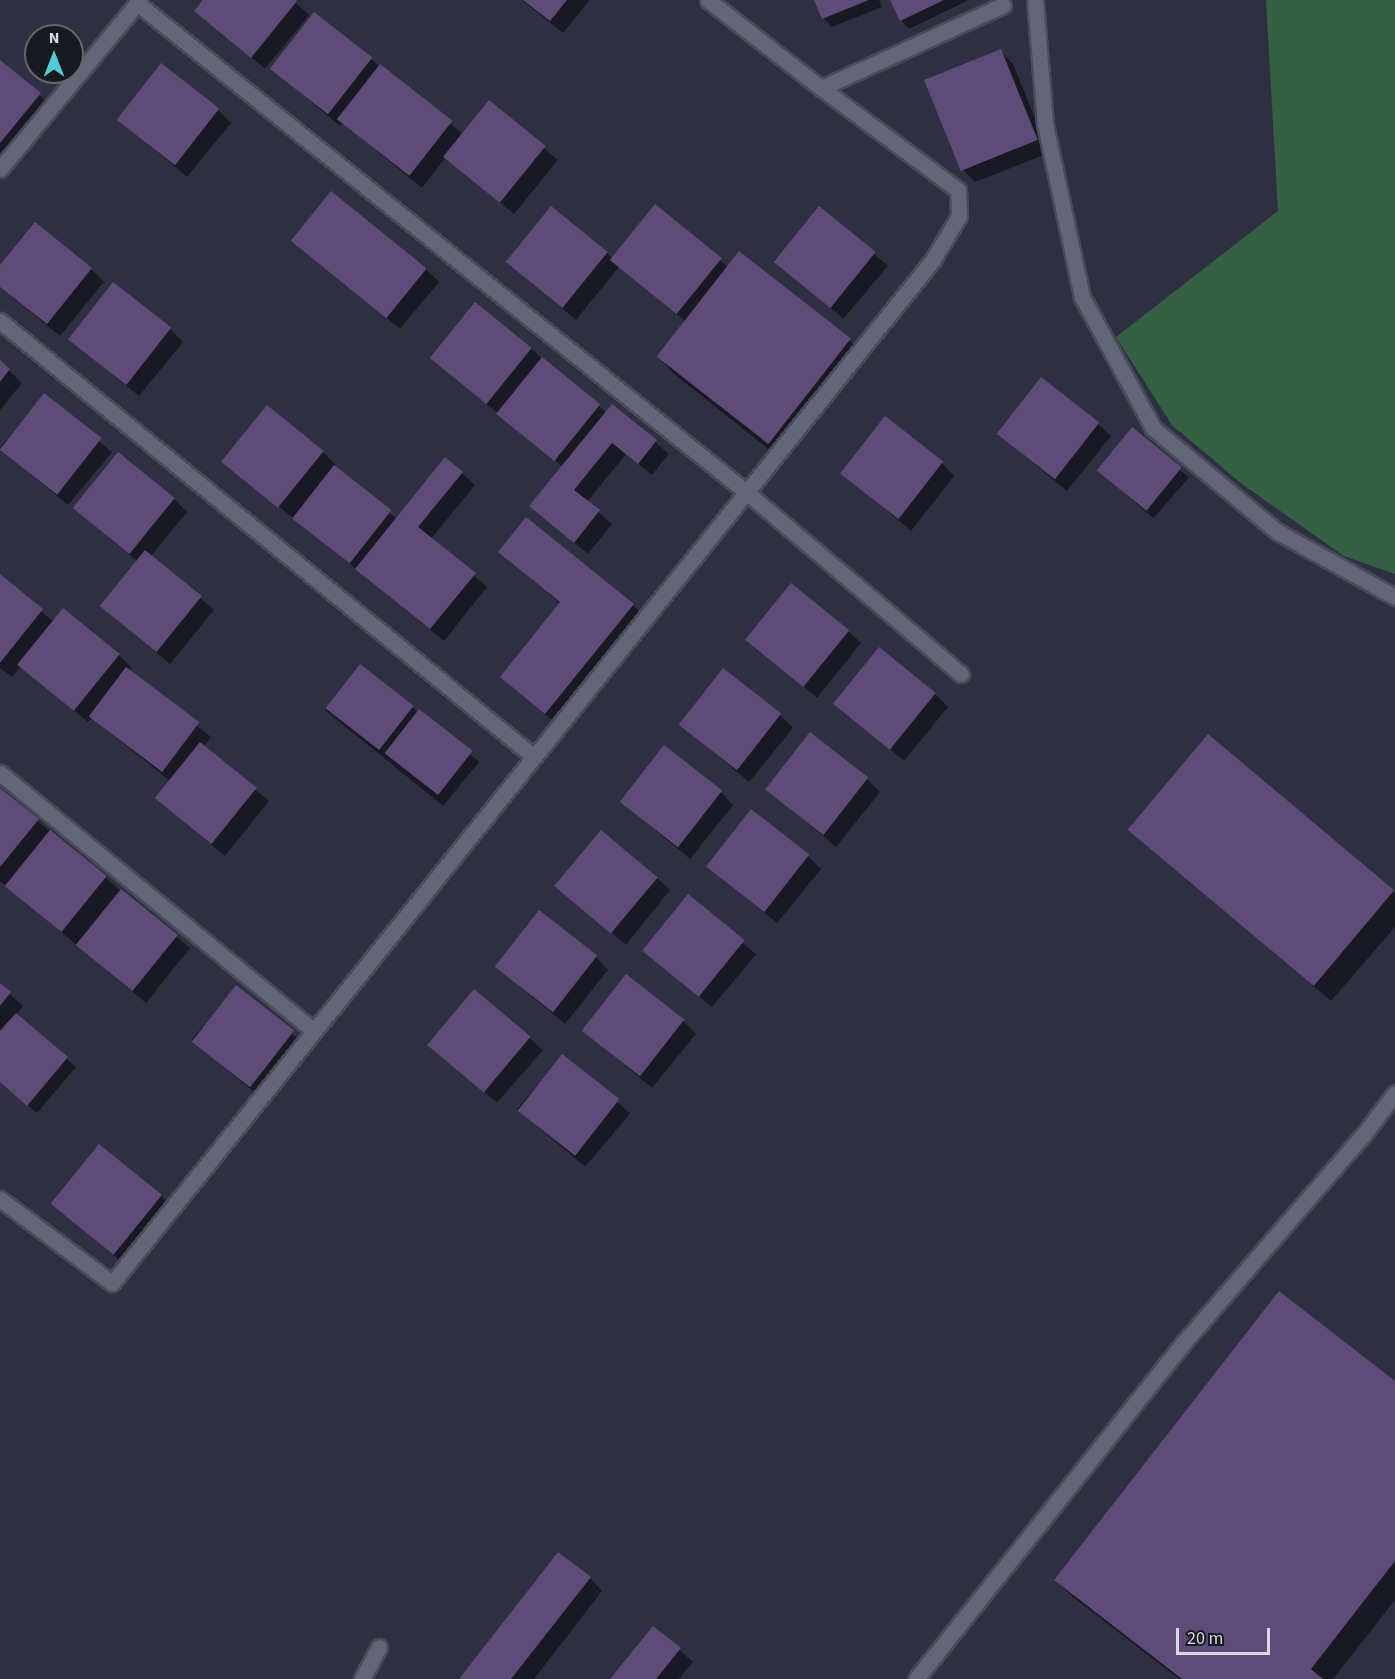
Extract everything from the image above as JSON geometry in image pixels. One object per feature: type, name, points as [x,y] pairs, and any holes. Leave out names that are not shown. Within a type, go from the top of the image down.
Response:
[{"type":"street","points":[[0,1199],[112,1283],[745,491],[932,261],[959,216],[958,190],[708,0]]},
{"type":"street","points":[[1035,0],[1045,124],[1082,297],[1153,428],[1278,532],[1395,597]]},
{"type":"street","points":[[0,169],[139,2],[745,491],[961,674]]},
{"type":"street","points":[[821,88],[1003,5]]},
{"type":"street","points":[[0,321],[533,756]]},
{"type":"street","points":[[0,773],[314,1031]]},
{"type":"street","points":[[916,1679],[1186,1340],[1364,1134],[1395,1093]]},
{"type":"street","points":[[362,1679],[379,1647]]},
{"type":"green space","points":[[1266,0],[1395,0],[1395,574],[1344,556],[1242,484],[1172,425],[1116,337],[1278,211]]},
{"type":"building","points":[[203,0],[297,1],[251,58],[194,11]]},
{"type":"building","points":[[523,0],[567,0],[550,21]]},
{"type":"building","points":[[814,0],[869,0],[822,19]]},
{"type":"building","points":[[890,0],[944,0],[900,21]]},
{"type":"building","points":[[314,12],[372,58],[328,114],[270,69]]},
{"type":"building","points":[[1001,49],[1038,140],[961,171],[924,80]]},
{"type":"building","points":[[0,60],[24,79],[24,84],[30,84],[41,93],[0,143]]},
{"type":"building","points":[[161,63],[219,109],[175,165],[117,120]]},
{"type":"building","points":[[380,64],[452,121],[409,176],[337,119]]},
{"type":"building","points":[[489,100],[546,146],[500,203],[443,157]]},
{"type":"building","points":[[331,191],[427,268],[386,318],[291,241]]},
{"type":"building","points":[[655,204],[722,258],[677,314],[610,260]]},
{"type":"building","points":[[551,206],[608,252],[562,308],[506,262]]},
{"type":"building","points":[[819,206],[876,252],[830,308],[774,262]]},
{"type":"building","points":[[35,222],[92,268],[47,324],[0,287],[0,265]]},
{"type":"building","points":[[739,251],[851,338],[768,444],[657,357]]},
{"type":"building","points":[[113,282],[171,328],[126,385],[68,340]]},
{"type":"building","points":[[475,302],[532,348],[486,404],[430,358]]},
{"type":"building","points":[[542,357],[600,404],[554,461],[496,414]]},
{"type":"building","points":[[0,360],[10,369],[0,382]]},
{"type":"building","points":[[1041,377],[1099,423],[1055,479],[997,434]]},
{"type":"building","points":[[44,393],[102,438],[57,495],[0,450]]},
{"type":"building","points":[[612,404],[657,440],[638,464],[612,443],[574,490],[600,510],[574,543],[529,506]]},
{"type":"building","points":[[267,405],[324,451],[278,508],[221,462]]},
{"type":"building","points":[[885,416],[943,462],[898,519],[840,474]]},
{"type":"building","points":[[1132,427],[1182,467],[1146,511],[1097,471]]},
{"type":"building","points":[[118,452],[175,498],[129,554],[73,508]]},
{"type":"building","points":[[445,457],[463,472],[418,527],[476,573],[430,629],[355,569]]},
{"type":"building","points":[[334,465],[392,510],[350,564],[292,519]]},
{"type":"building","points":[[526,517],[634,604],[545,714],[500,677],[560,602],[498,552]]},
{"type":"building","points":[[145,550],[202,596],[156,652],[100,606]]},
{"type":"building","points":[[0,574],[43,609],[0,663]]},
{"type":"building","points":[[791,583],[849,630],[803,687],[745,640]]},
{"type":"building","points":[[63,608],[120,654],[74,711],[17,665]]},
{"type":"building","points":[[879,647],[936,693],[890,750],[833,704]]},
{"type":"building","points":[[360,664],[414,706],[379,750],[326,708]]},
{"type":"building","points":[[126,667],[199,722],[162,772],[89,717]]},
{"type":"building","points":[[723,668],[781,714],[737,770],[679,725]]},
{"type":"building","points":[[419,709],[473,751],[438,795],[385,753]]},
{"type":"building","points":[[810,732],[868,778],[823,835],[765,790]]},
{"type":"building","points":[[1208,734],[1394,890],[1314,986],[1128,830]]},
{"type":"building","points":[[200,742],[257,788],[211,844],[155,798]]},
{"type":"building","points":[[664,745],[722,791],[678,847],[620,802]]},
{"type":"building","points":[[0,788],[39,819],[0,867]]},
{"type":"building","points":[[751,809],[809,855],[764,912],[706,867]]},
{"type":"building","points":[[50,830],[107,876],[61,932],[5,886]]},
{"type":"building","points":[[601,830],[658,878],[611,933],[554,886]]},
{"type":"building","points":[[121,889],[178,935],[132,991],[76,945]]},
{"type":"building","points":[[688,894],[745,940],[699,997],[642,951]]},
{"type":"building","points":[[539,910],[597,956],[553,1012],[495,967]]},
{"type":"building","points":[[626,974],[684,1020],[640,1076],[582,1031]]},
{"type":"building","points":[[0,983],[11,992],[0,1006]]},
{"type":"building","points":[[236,985],[294,1031],[250,1087],[192,1042]]},
{"type":"building","points":[[474,989],[531,1037],[484,1092],[427,1045]]},
{"type":"building","points":[[16,1013],[68,1057],[27,1106],[0,1082],[0,1031]]},
{"type":"building","points":[[562,1054],[620,1099],[575,1156],[518,1111]]},
{"type":"building","points":[[99,1144],[162,1195],[113,1255],[51,1204]]},
{"type":"building","points":[[1279,1291],[1395,1381],[1395,1561],[1311,1669],[1323,1679],[1182,1679],[1054,1580]]},
{"type":"building","points":[[558,1552],[591,1577],[511,1679],[459,1679]]},
{"type":"building","points":[[653,1626],[681,1648],[656,1679],[610,1679]]}]
